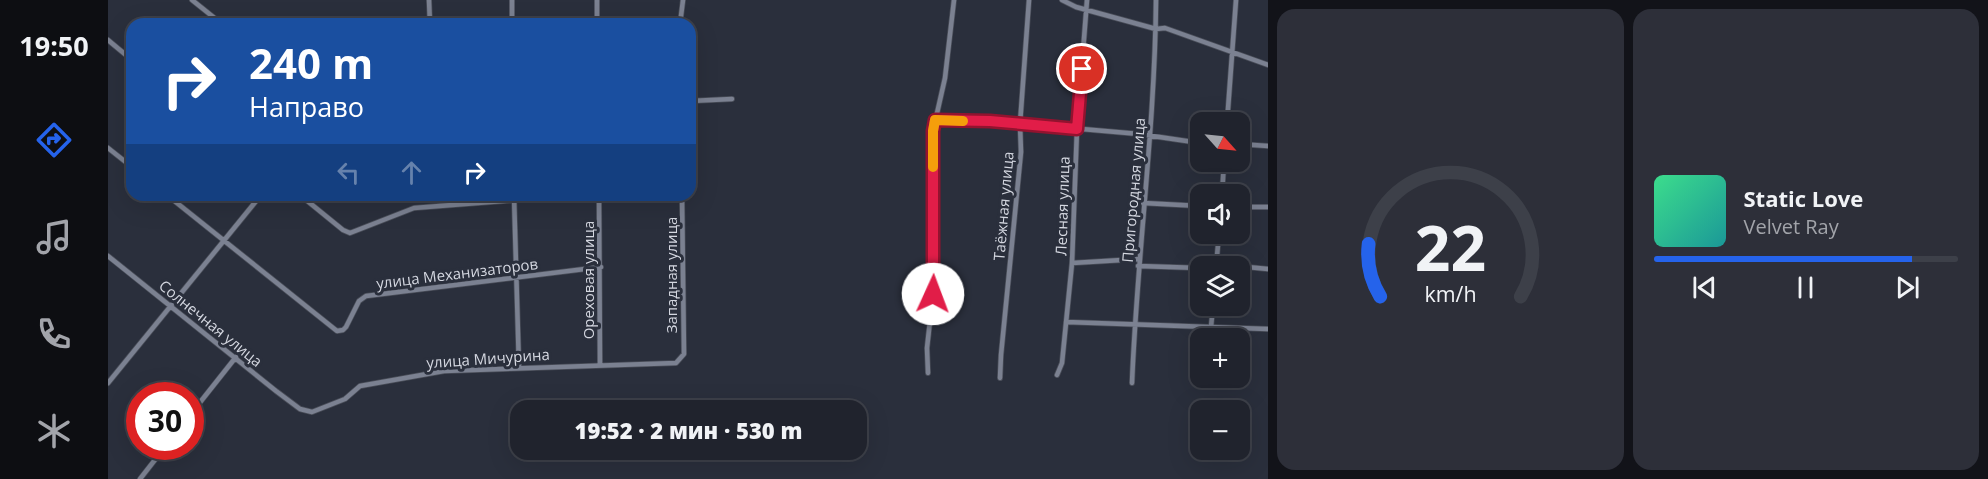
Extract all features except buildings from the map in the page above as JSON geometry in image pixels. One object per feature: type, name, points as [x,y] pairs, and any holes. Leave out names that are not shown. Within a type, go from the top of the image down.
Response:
[{"type":"street","points":[[192,0],[214,18]]},
{"type":"street","points":[[429,0],[430,18]]},
{"type":"street","points":[[512,0],[512,18]]},
{"type":"street","points":[[597,0],[597,18]]},
{"type":"street","points":[[681,18],[683,0]]},
{"type":"street","points":[[928,373],[927,348],[934,270],[933,131],[945,78],[954,0]]},
{"type":"street","name":"Таёжная улица","points":[[1000,378],[1000,355],[1021,152],[1020,124],[1029,0]]},
{"type":"street","points":[[1062,0],[1076,7],[1156,29],[1165,28],[1268,65]]},
{"type":"street","name":"Лесная улица","points":[[1057,375],[1062,363],[1072,263],[1077,129],[1087,0]]},
{"type":"street","name":"Пригородная улица","points":[[1132,383],[1138,266],[1150,135],[1156,0]]},
{"type":"street","points":[[1228,112],[1236,0]]},
{"type":"street","points":[[108,40],[126,55]]},
{"type":"street","points":[[696,101],[732,99]]},
{"type":"street","points":[[935,120],[1020,124],[1150,135],[1190,141]]},
{"type":"street","points":[[1250,145],[1268,146]]},
{"type":"street","points":[[108,148],[126,162]]},
{"type":"street","name":"улица Механизаторов","points":[[174,201],[337,331],[346,327],[359,301],[366,296],[601,267]]},
{"type":"street","points":[[108,383],[256,201]]},
{"type":"street","points":[[307,201],[343,230],[350,233],[414,208],[478,201]]},
{"type":"street","points":[[514,201],[519,368]]},
{"type":"street","name":"Ореховая улица","points":[[599,201],[600,365]]},
{"type":"street","name":"Западная улица","points":[[682,201],[684,354]]},
{"type":"street","points":[[1143,203],[1190,205]]},
{"type":"street","points":[[1250,207],[1268,207]]},
{"type":"street","name":"Солнечная улица","points":[[108,256],[300,408]]},
{"type":"street","points":[[1072,263],[1139,259]]},
{"type":"street","points":[[1138,266],[1190,268]]},
{"type":"street","points":[[1250,267],[1268,268]]},
{"type":"street","points":[[1211,327],[1212,316]]},
{"type":"street","points":[[1066,322],[1268,328]]},
{"type":"street","name":"улица Мичурина","points":[[300,408],[312,412],[345,399],[360,386],[444,371],[676,363],[684,354]]},
{"type":"street","points":[[204,397],[236,357]]},
{"type":"street","points":[[140,479],[155,460]]},
{"type":"slow traffic","points":[[933,167],[935,120],[963,121]]},
{"type":"route","points":[[933,294],[933,131],[935,120],[990,121],[1077,129],[1082,69]]}]
